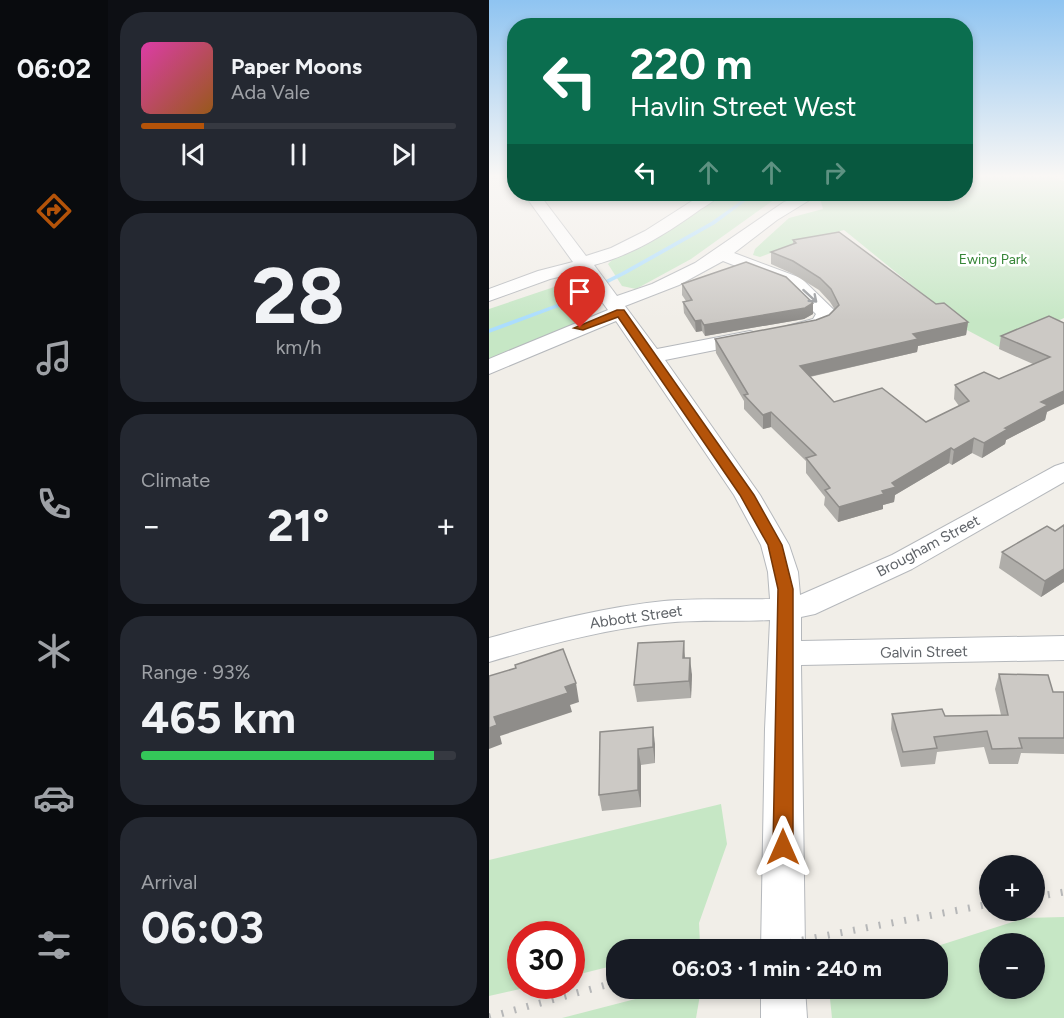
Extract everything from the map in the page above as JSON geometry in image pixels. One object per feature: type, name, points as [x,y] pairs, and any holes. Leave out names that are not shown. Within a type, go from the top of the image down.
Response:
[{"type":"street","points":[[554,225],[652,356],[765,525],[775,545],[782,567],[786,609],[783,939]]},
{"type":"street","points":[[600,286],[596,259],[640,240],[664,225]]},
{"type":"street","points":[[489,295],[544,275],[641,295],[721,254],[761,225]]},
{"type":"street","points":[[652,356],[815,325],[824,320],[827,313],[794,282],[721,254]]},
{"type":"street","points":[[489,366],[600,286]]},
{"type":"street","name":"Brougham Street","points":[[786,609],[821,600],[902,562],[1064,471]]},
{"type":"street","name":"Abbott Street","points":[[489,650],[584,625],[659,613],[688,610],[786,609]]},
{"type":"street","name":"Galvin Street","points":[[784,653],[1064,648]]},
{"type":"street","points":[[783,999],[784,1018]]},
{"type":"green space","points":[[672,225],[739,225],[691,259],[636,289],[622,286],[608,264],[614,258],[634,250]]},
{"type":"green space","name":"Ewing Park","points":[[782,225],[1064,225],[1064,318],[999,347],[967,330],[844,230],[803,241],[760,257],[753,255],[755,249]]},
{"type":"green space","points":[[563,284],[579,284],[592,305],[592,316],[489,360],[489,309]]},
{"type":"green space","points":[[721,804],[727,844],[699,923],[700,939],[606,939],[606,968],[585,973],[585,921],[507,921],[507,992],[489,996],[489,860]]},
{"type":"green space","points":[[1045,917],[1064,917],[1064,1018],[832,1018],[830,999],[948,999],[948,943],[1016,921],[1045,921]]},
{"type":"green space","points":[[635,999],[699,999],[696,1018],[562,1018]]},
{"type":"building","points":[[839,232],[936,304],[944,303],[968,322],[913,334],[918,339],[800,366],[834,402],[882,388],[926,422],[969,401],[955,385],[984,372],[999,379],[1050,357],[1001,336],[1049,316],[1064,323],[1064,391],[1041,402],[1048,405],[1005,428],[1008,429],[984,443],[974,438],[954,450],[951,448],[892,483],[896,487],[882,491],[884,494],[839,507],[825,490],[830,488],[806,458],[816,455],[771,412],[763,415],[744,395],[748,394],[715,339],[816,320],[829,315],[839,305],[831,289],[820,278],[793,261],[771,252],[796,243],[793,240]]},
{"type":"building","points":[[746,262],[786,277],[813,303],[805,308],[704,325],[701,320],[695,321],[683,302],[692,300],[682,284]]},
{"type":"building","points":[[1064,525],[1064,569],[1045,581],[1002,552],[1047,526],[1055,531]]},
{"type":"building","points":[[684,641],[683,658],[690,658],[689,681],[634,685],[638,643]]},
{"type":"building","points":[[563,649],[576,683],[565,687],[568,693],[494,717],[497,725],[489,728],[489,676]]},
{"type":"building","points":[[999,674],[1048,675],[1053,692],[1064,692],[1064,738],[1019,738],[1022,748],[992,749],[987,731],[934,737],[937,748],[903,752],[892,714],[942,709],[945,716],[1008,715]]},
{"type":"building","points":[[653,727],[653,747],[638,749],[638,790],[599,795],[600,732]]},
{"type":"waterway","points":[[489,331],[562,304],[624,273],[710,225]]},
{"type":"railway","points":[[1045,895],[1064,892]]},
{"type":"railway","points":[[808,939],[979,906]]},
{"type":"railway","points":[[489,1017],[606,985]]},
{"type":"route","points":[[580,328],[620,312],[747,495],[775,545],[786,589],[783,847]]}]
